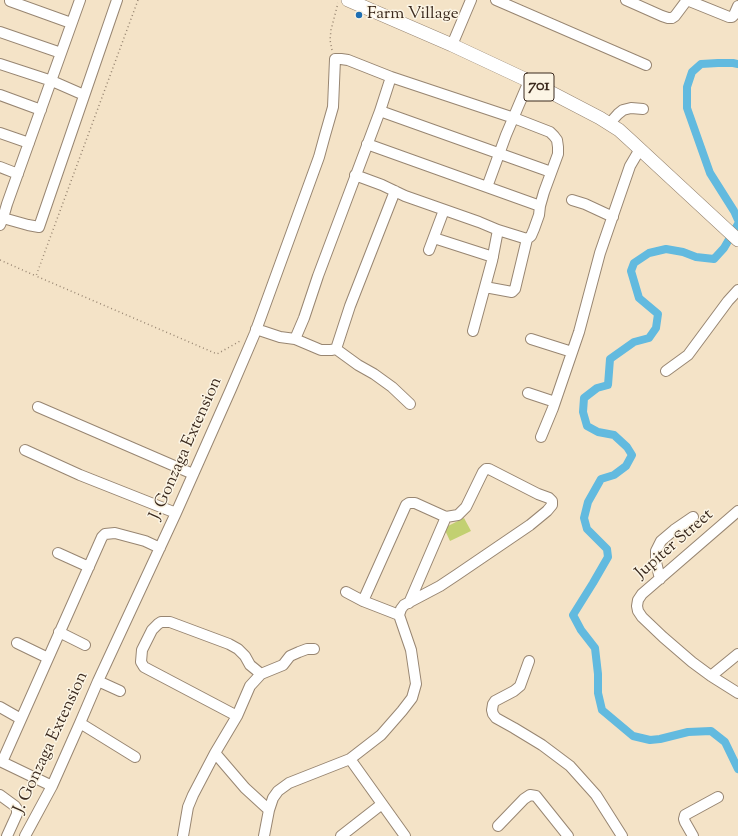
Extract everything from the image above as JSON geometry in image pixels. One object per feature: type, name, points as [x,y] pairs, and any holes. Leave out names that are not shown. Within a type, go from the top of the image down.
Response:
[{"type":"main road","name":"701","points":[[348,0],[452,45],[529,82],[609,124],[625,135],[738,240]]},
{"type":"street","points":[[80,0],[18,174],[4,203],[2,222],[39,227],[117,0]]},
{"type":"street","points":[[452,45],[471,0]]},
{"type":"street","points":[[496,0],[646,65]]},
{"type":"street","points":[[626,0],[668,18],[675,16],[687,0],[729,18],[732,18],[738,6]]},
{"type":"street","points":[[8,2],[71,23]]},
{"type":"street","points":[[0,32],[61,53]]},
{"type":"street","points":[[335,60],[348,60],[391,77],[514,118],[550,132],[557,140],[558,154],[540,206],[539,215],[534,229],[531,236],[527,240],[515,289],[512,292],[485,287]]},
{"type":"street","name":"J. Gonzaga Extension","points":[[25,836],[52,786],[98,681],[176,513],[256,331],[326,135],[333,107],[335,60]]},
{"type":"street","points":[[0,64],[52,81],[84,95]]},
{"type":"street","points":[[295,339],[304,318],[335,227],[380,111],[391,77]]},
{"type":"street","points":[[487,187],[506,135],[529,82]]},
{"type":"street","points":[[0,95],[41,110]]},
{"type":"street","points":[[609,124],[623,110],[631,108],[642,109]]},
{"type":"street","points":[[380,111],[551,172]]},
{"type":"street","points":[[0,132],[29,143]]},
{"type":"street","points":[[367,144],[540,206]]},
{"type":"street","points":[[541,437],[555,402],[579,332],[600,253],[630,166],[640,149]]},
{"type":"street","points":[[0,167],[18,174]]},
{"type":"street","points":[[355,175],[382,184],[405,196],[527,240]]},
{"type":"street","points":[[336,349],[350,306],[395,191]]},
{"type":"street","points":[[572,200],[585,204],[613,217]]},
{"type":"street","points":[[429,250],[444,210]]},
{"type":"street","points":[[473,331],[493,258],[498,230]]},
{"type":"street","points":[[434,238],[493,258]]},
{"type":"street","points":[[666,371],[688,355],[728,301],[738,290]]},
{"type":"street","points":[[256,331],[295,339],[321,350],[336,349],[392,387],[410,404]]},
{"type":"street","points":[[531,339],[572,352]]},
{"type":"street","points":[[528,393],[555,402]]},
{"type":"street","points":[[38,407],[193,474]]},
{"type":"street","points":[[25,450],[80,475],[176,513]]},
{"type":"street","points":[[264,836],[269,810],[273,798],[278,791],[290,783],[350,760],[381,735],[412,698],[416,684],[411,650],[400,615],[401,609],[404,605],[440,586],[530,525],[552,505],[552,501],[549,498],[538,494],[489,468],[483,472],[466,507],[458,515],[446,517],[415,503],[409,503],[406,505],[363,601]]},
{"type":"street","name":"Jupiter Street","points":[[711,676],[663,637],[642,617],[637,606],[638,600],[642,594],[738,511]]},
{"type":"street","points":[[660,579],[656,562],[656,551],[660,542],[693,516]]},
{"type":"street","points":[[409,603],[446,517]]},
{"type":"street","points":[[52,786],[2,762],[59,632],[105,534],[115,533],[137,538],[160,548]]},
{"type":"street","points":[[58,553],[89,567]]},
{"type":"street","points":[[346,592],[363,601],[400,615]]},
{"type":"street","points":[[238,716],[144,668],[141,662],[142,650],[152,630],[161,622],[170,622],[230,644],[238,649],[250,665],[261,674]]},
{"type":"street","points":[[59,632],[85,645]]},
{"type":"street","points":[[17,643],[48,658]]},
{"type":"street","points":[[183,836],[188,807],[193,795],[215,753],[238,716],[250,686],[261,674],[283,665],[290,656],[307,649],[314,649]]},
{"type":"street","points":[[738,654],[711,676],[738,693]]},
{"type":"street","points":[[529,661],[520,686],[514,691],[495,701],[492,710],[493,714],[496,718],[542,745],[570,766],[596,795],[622,836]]},
{"type":"street","points":[[98,681],[120,691]]},
{"type":"street","points":[[0,707],[21,719]]},
{"type":"street","points":[[80,723],[135,757]]},
{"type":"street","points":[[215,753],[245,788],[269,810]]},
{"type":"street","points":[[350,760],[406,836]]},
{"type":"street","points":[[498,826],[524,799],[530,795],[536,796],[568,836]]},
{"type":"street","points":[[0,796],[15,805],[17,809],[17,814],[7,836]]},
{"type":"street","points":[[693,836],[685,822],[685,815],[718,797]]},
{"type":"street","points":[[341,836],[382,804]]},
{"type":"path","points":[[36,276],[138,0]]},
{"type":"path","points":[[335,60],[330,40],[331,30],[339,0]]},
{"type":"path","points":[[0,260],[217,354],[256,331]]},
{"type":"green space","points":[[464,518],[471,531],[450,541],[444,528]]},
{"type":"waterway","points":[[738,64],[701,64],[692,72],[687,87],[687,108],[710,173],[738,220]]},
{"type":"waterway","points":[[738,224],[724,248],[714,259],[696,257],[683,252],[666,249],[649,253],[634,263],[631,271],[639,298],[658,314],[656,328],[649,338],[634,342],[610,359],[608,385],[597,388],[584,398],[583,412],[587,426],[598,432],[614,435],[627,447],[632,455],[626,466],[614,475],[601,479],[588,502],[584,518],[587,529],[607,549],[608,557],[573,615],[581,630],[595,648],[598,674],[598,693],[602,710],[633,736],[650,740],[688,732],[711,731],[725,742],[738,769]]},
{"type":"place","name":"Farm Village","points":[[359,15]]}]
